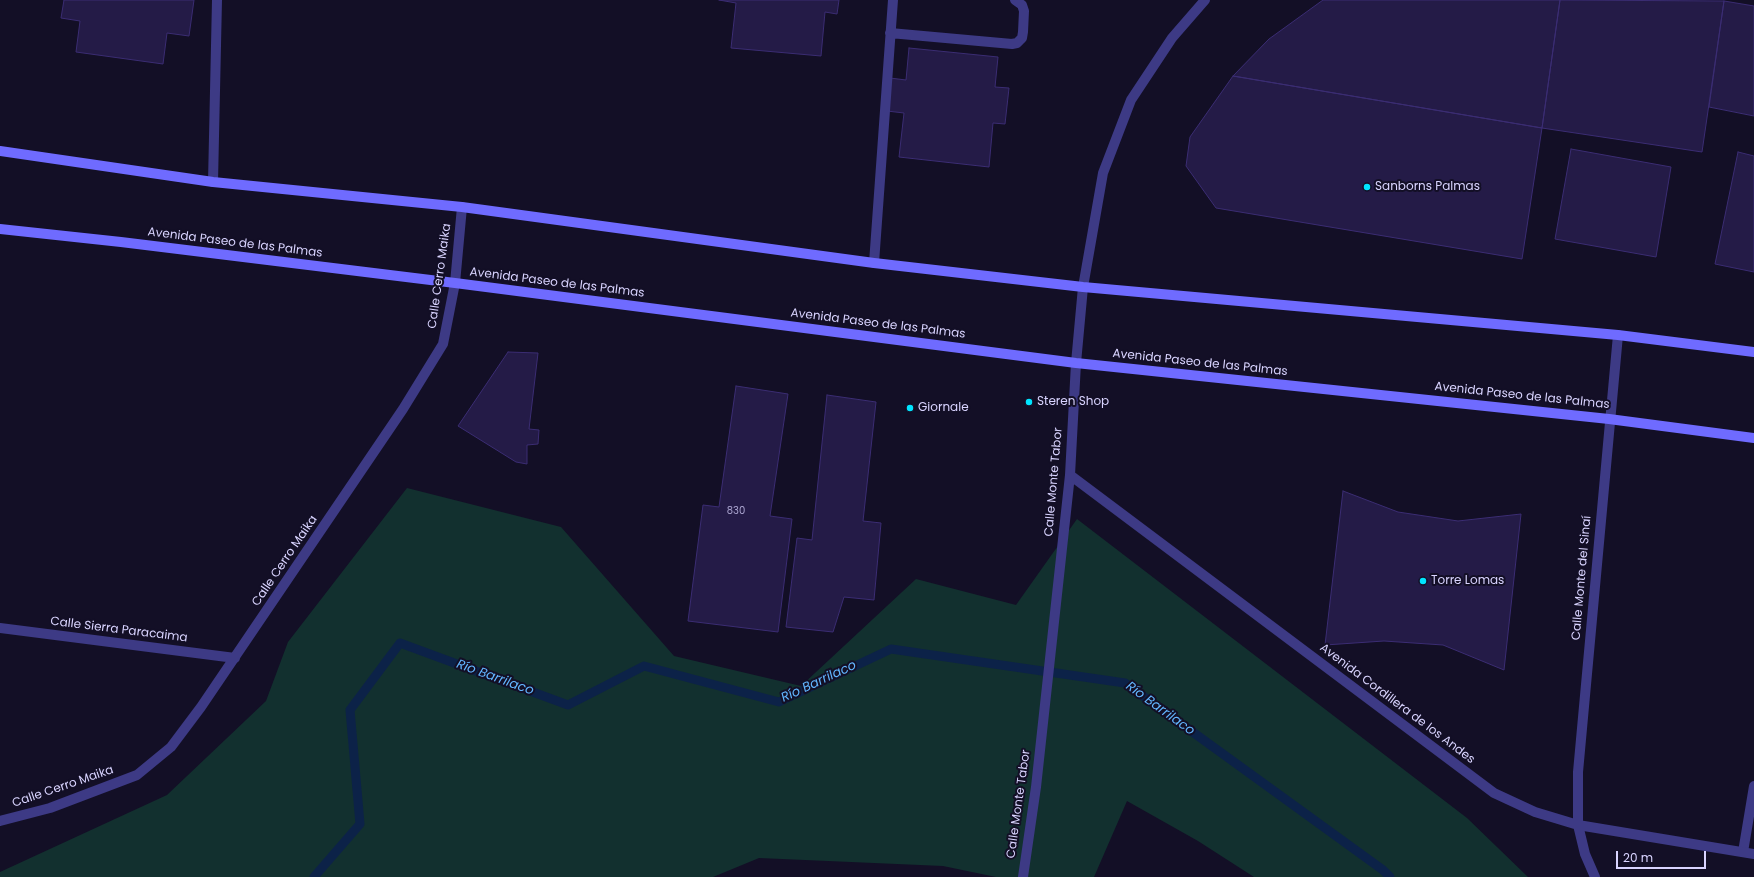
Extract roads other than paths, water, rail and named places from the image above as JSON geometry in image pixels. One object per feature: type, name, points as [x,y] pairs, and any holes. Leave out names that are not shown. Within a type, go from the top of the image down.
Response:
[{"type":"main road","points":[[0,151],[213,182],[462,207],[874,263],[1083,287],[1618,335],[1754,352]]},
{"type":"main road","name":"Avenida Paseo de las Palmas","points":[[0,229],[121,242],[454,283],[1076,363],[1609,419],[1754,438]]},
{"type":"street","points":[[213,182],[218,0]]},
{"type":"street","points":[[874,263],[893,0]]},
{"type":"street","points":[[890,33],[1012,44],[1017,43],[1022,38],[1024,12],[1022,5],[1015,0]]},
{"type":"street","name":"Calle Monte Tabor","points":[[1023,877],[1036,787],[1070,475],[1076,363],[1083,287],[1103,173],[1130,100],[1172,38],[1205,0]]},
{"type":"street","name":"Calle Cerro Maika","points":[[0,821],[50,808],[137,775],[171,747],[234,658],[403,409],[443,344],[454,283],[462,207]]},
{"type":"street","name":"Calle Monte del Sinaí","points":[[1595,877],[1585,854],[1578,825],[1578,772],[1609,419],[1618,335]]},
{"type":"street","name":"Avenida Cordillera de los Andes","points":[[1070,475],[1494,793],[1535,812],[1578,825],[1754,854]]},
{"type":"street","name":"Calle Sierra Paracaima","points":[[0,628],[234,658]]},
{"type":"street","points":[[1743,852],[1754,786]]},
{"type":"waterway","name":"Río Barrilaco","points":[[314,877],[360,824],[350,710],[400,643],[568,705],[644,666],[779,702],[891,649],[1125,683],[1383,870],[1390,877]]},
{"type":"place","name":"Sanborns Palmas","points":[[1367,187]]},
{"type":"place","name":"Steren Shop","points":[[1029,402]]},
{"type":"place","name":"Giornale","points":[[910,408]]},
{"type":"place","name":"Torre Lomas","points":[[1423,581]]}]
